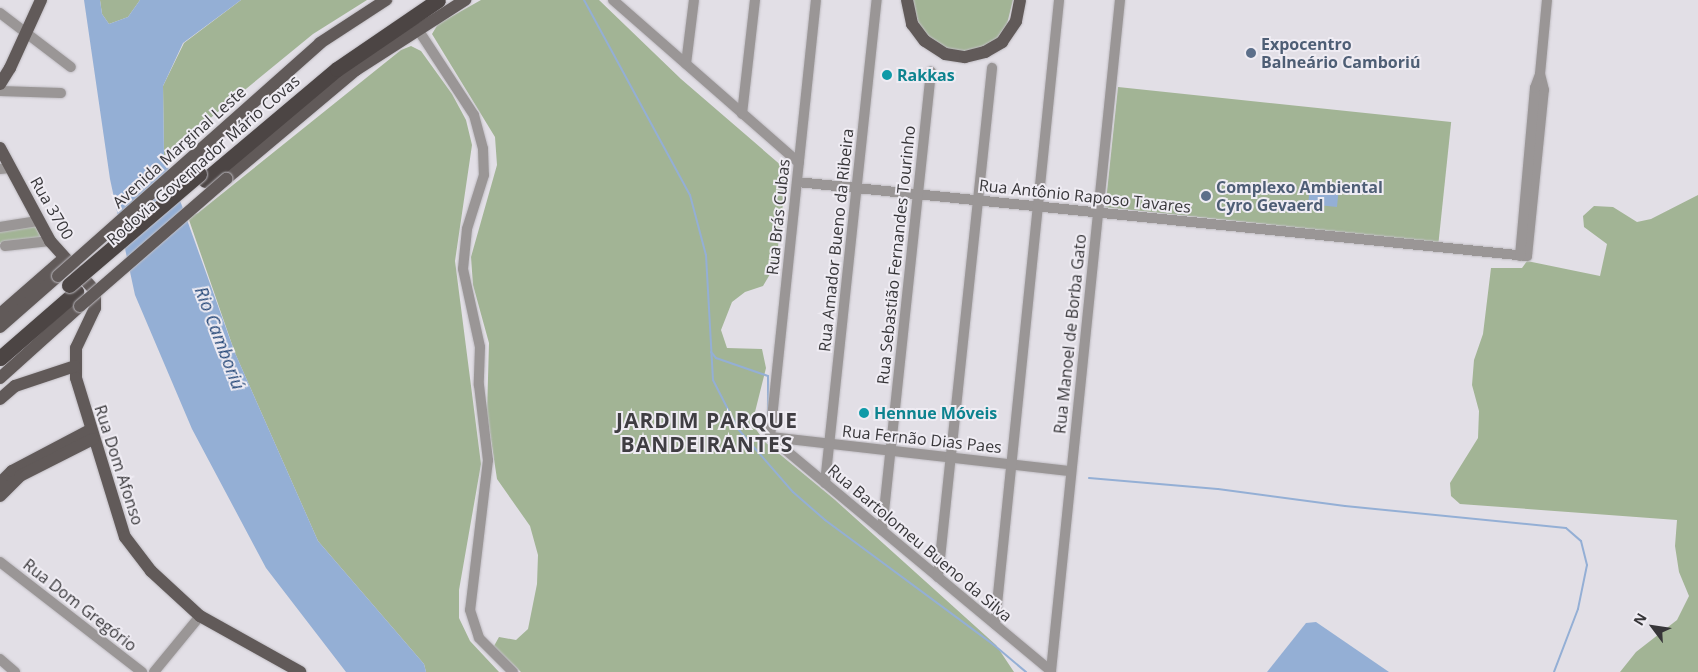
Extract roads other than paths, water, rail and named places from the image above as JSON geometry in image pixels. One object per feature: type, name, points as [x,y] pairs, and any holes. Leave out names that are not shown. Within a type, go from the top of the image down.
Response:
[{"type":"highway","name":"Rodovia Governador Mário Covas","points":[[0,346],[73,288],[202,177],[330,62],[420,0]]},
{"type":"highway","name":"Rodovia Governador Mário Covas","points":[[202,177],[337,69],[438,0]]},
{"type":"highway","name":"Rodovia Governador Mário Covas","points":[[0,358],[73,288]]},
{"type":"main road","points":[[2,77],[26,33],[41,0]]},
{"type":"main road","name":"Avenida Marginal Leste","points":[[0,327],[73,288],[320,43],[386,0]]},
{"type":"main road","points":[[0,378],[73,288],[226,179],[342,82],[417,28],[465,0]]},
{"type":"main road","points":[[907,0],[912,24],[925,41],[944,54],[965,57],[985,52],[1002,42],[1016,21],[1020,0]]},
{"type":"main road","name":"Rua 3700","points":[[0,148],[6,169],[63,259],[73,288]]},
{"type":"main road","points":[[0,314],[63,259]]},
{"type":"main road","name":"Rua Dom Afonso","points":[[73,288],[95,291],[97,303],[79,339],[75,366],[92,435],[125,537],[151,571],[200,616],[300,672]]},
{"type":"main road","points":[[0,399],[15,386],[75,366]]},
{"type":"main road","points":[[0,483],[12,471],[92,435]]},
{"type":"main road","points":[[0,496],[20,476],[92,435]]},
{"type":"street","points":[[613,0],[799,163]]},
{"type":"street","points":[[686,64],[694,0]]},
{"type":"street","points":[[742,114],[755,0]]},
{"type":"street","name":"Rua Brás Cubas","points":[[770,437],[816,0]]},
{"type":"street","name":"Rua Amador Bueno da Ribeira","points":[[825,483],[877,0]]},
{"type":"street","points":[[994,624],[1059,0]]},
{"type":"street","name":"Rua Manoel de Borba Gato","points":[[1051,671],[1120,0]]},
{"type":"street","points":[[1538,0],[1546,14]]},
{"type":"street","points":[[1546,14],[1547,0]]},
{"type":"street","points":[[0,14],[71,67]]},
{"type":"street","name":"Rua Antônio Raposo Tavares","points":[[797,182],[1524,256],[1535,88],[1540,74],[1546,14]]},
{"type":"street","points":[[417,28],[474,114],[483,149],[484,175],[467,229],[463,268],[480,348],[479,385],[488,460],[470,610],[479,638],[512,672]]},
{"type":"street","points":[[938,577],[992,68]]},
{"type":"street","name":"Rua Sebastião Fernandes Tourinho","points":[[882,530],[931,72]]},
{"type":"street","points":[[0,91],[61,93]]},
{"type":"street","points":[[0,227],[38,221]]},
{"type":"street","points":[[5,246],[50,241]]},
{"type":"street","name":"Rua Fernão Dias Paes","points":[[770,437],[1071,471]]},
{"type":"street","name":"Rua Bartolomeu Bueno da Silva","points":[[770,437],[1051,671]]},
{"type":"street","name":"Rua Dom Gregório","points":[[0,562],[142,672]]},
{"type":"street","points":[[154,672],[200,616]]},
{"type":"street","points":[[0,659],[15,672]]},
{"type":"water","name":"Rio Camboriú","points":[[84,0],[100,0],[102,14],[109,24],[128,17],[140,0],[241,0],[183,43],[163,86],[164,156],[235,353],[318,541],[424,664],[426,672],[346,672],[266,568],[192,429],[135,295],[110,179]]},
{"type":"water","points":[[1310,186],[1339,189],[1337,207],[1308,204]]},
{"type":"water","points":[[1316,622],[1389,672],[1267,672],[1306,623]]},
{"type":"waterway","points":[[584,0],[690,195],[706,255],[713,380],[738,429],[793,492],[825,520],[994,645],[1026,672]]},
{"type":"waterway","points":[[711,352],[716,358],[768,376],[768,423]]},
{"type":"waterway","points":[[1089,478],[1218,489],[1345,506],[1566,528],[1581,541],[1587,565],[1578,609],[1554,672]]},
{"type":"place","name":"Expocentro Balneário Camboriú","points":[[1251,53]]},
{"type":"place","name":"Rakkas","points":[[887,75]]},
{"type":"place","name":"Complexo Ambiental Cyro Gevaerd","points":[[1206,196]]},
{"type":"place","name":"Hennue Móveis","points":[[864,413]]},
{"type":"district","name":"JARDIM PARQUE BANDEIRANTES","points":[[707,432]]}]
